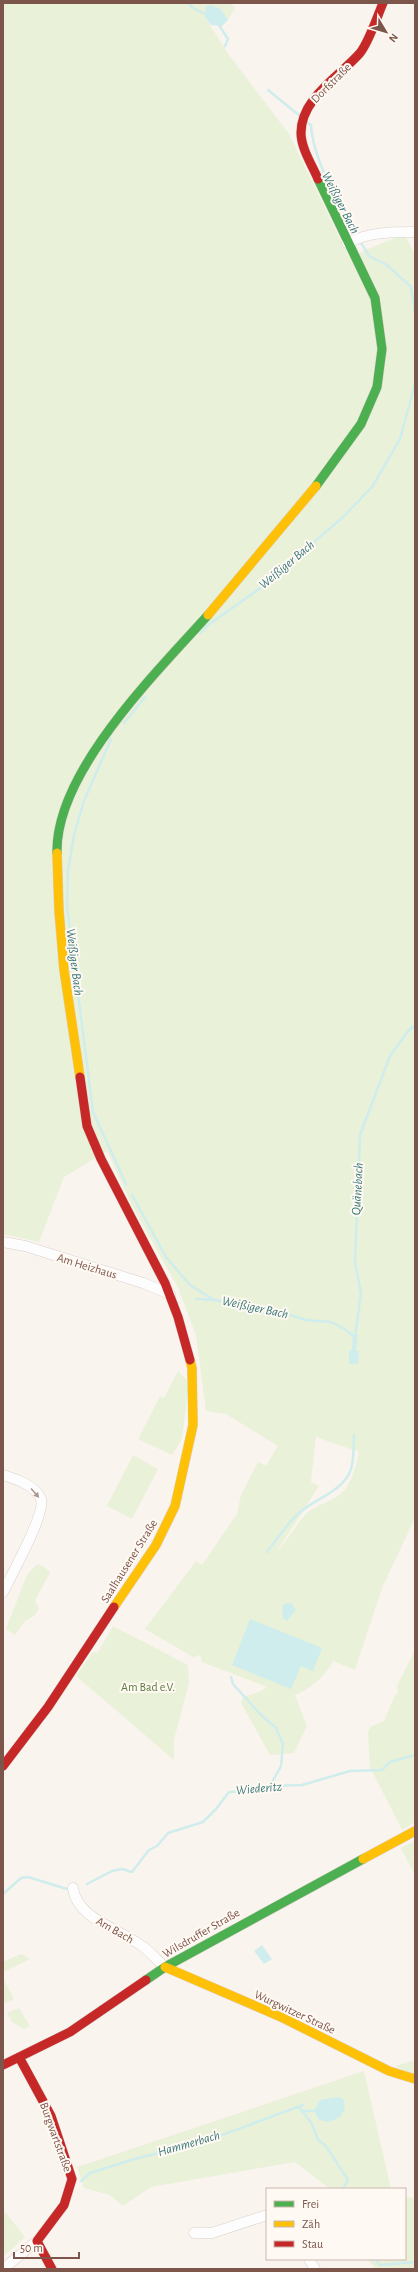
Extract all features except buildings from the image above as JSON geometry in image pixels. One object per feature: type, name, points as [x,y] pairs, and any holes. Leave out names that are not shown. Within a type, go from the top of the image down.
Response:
[{"type":"street","name":"Dorfstraße","points":[[354,239],[332,210],[304,147],[301,132],[308,107],[318,93],[361,52],[383,3]]},
{"type":"street","points":[[354,239],[377,232],[415,232]]},
{"type":"street","name":"Saalhausener Straße","points":[[3,1766],[48,1707],[144,1564],[175,1506],[193,1424],[194,1396],[192,1368],[186,1342],[170,1294],[142,1235],[101,1159],[87,1126],[64,970],[59,911],[58,842],[68,800],[93,753],[135,696],[281,530],[335,461],[361,424],[377,387],[382,349],[380,323],[375,298],[354,239]]},
{"type":"street","name":"Am Heizhaus","points":[[3,1242],[25,1246],[170,1294]]},
{"type":"street","points":[[3,1475],[35,1490],[41,1500],[42,1506],[36,1526],[3,1592]]},
{"type":"street","name":"Wilsdruffer Straße","points":[[3,2065],[84,2023],[165,1967],[415,1831]]},
{"type":"street","name":"Am Bach","points":[[73,1888],[77,1903],[84,1910],[129,1937],[165,1967]]},
{"type":"street","name":"Wurgwitzer Straße","points":[[165,1967],[281,2017],[389,2071],[415,2079]]},
{"type":"street","name":"Burgwartstraße","points":[[3,2269],[37,2241],[65,2203],[72,2187],[72,2180],[51,2116],[19,2057]]},
{"type":"street","points":[[194,2233],[212,2233],[266,2215]]},
{"type":"street","points":[[37,2241],[52,2269]]},
{"type":"street","points":[[310,2260],[315,2269]]},
{"type":"green space","points":[[3,3],[231,3],[235,8],[228,20],[221,9],[205,17],[229,55],[289,134],[349,257],[404,234],[415,254],[415,1518],[382,1588],[355,1670],[333,1661],[326,1672],[317,1681],[307,1689],[295,1695],[307,1726],[294,1753],[270,1755],[241,1703],[243,1697],[259,1692],[267,1687],[202,1662],[200,1655],[193,1657],[145,1629],[196,1561],[202,1565],[237,1514],[241,1495],[258,1462],[266,1466],[278,1446],[226,1414],[206,1411],[196,1335],[178,1288],[130,1202],[107,1151],[64,1177],[39,1242],[3,1234]],"holes":[[[316,1437],[359,1452],[350,1482],[343,1492],[306,1514],[276,1553],[319,1486],[311,1482]]]},
{"type":"green space","points":[[178,1371],[189,1382],[182,1439],[172,1455],[138,1439],[160,1396],[164,1398]]},
{"type":"green space","points":[[133,1455],[158,1469],[132,1519],[107,1506]]},
{"type":"green space","points":[[38,1564],[47,1569],[50,1573],[35,1600],[39,1609],[34,1616],[25,1621],[15,1635],[6,1629],[26,1577]]},
{"type":"green space","name":"Am Bad e.V.","points":[[113,1626],[188,1665],[189,1683],[174,1740],[174,1760],[76,1676],[92,1653],[98,1652]]},
{"type":"green space","points":[[415,1650],[415,1822],[402,1830],[370,1767],[368,1732],[370,1727],[384,1721],[395,1695],[398,1693],[397,1686]]},
{"type":"green space","points":[[415,1841],[415,1875],[401,1848]]},
{"type":"green space","points":[[21,1954],[30,1959],[3,1972],[3,1962]]},
{"type":"green space","points":[[3,1978],[14,1999],[3,2004]]},
{"type":"green space","points":[[19,2008],[30,2026],[24,2029],[12,2022],[7,2013]]},
{"type":"green space","points":[[415,2060],[415,2075],[395,2066]]},
{"type":"green space","points":[[364,2071],[391,2188],[329,2188],[295,2162],[151,2187],[123,2206],[110,2195],[84,2188],[77,2167]]},
{"type":"green space","points":[[406,2197],[415,2198],[415,2269],[376,2269],[368,2260],[406,2260]]},
{"type":"green space","points":[[6,2213],[25,2237],[3,2257],[3,2214]]},
{"type":"water","points":[[211,5],[221,9],[228,20],[222,26],[211,25],[205,17],[206,6]]},
{"type":"water","points":[[353,1334],[358,1334],[356,1351],[359,1351],[358,1364],[349,1364],[349,1350],[352,1350]]},
{"type":"water","points":[[286,1603],[291,1603],[296,1610],[287,1621],[283,1618],[282,1606]]},
{"type":"water","points":[[250,1619],[322,1648],[313,1671],[301,1666],[291,1689],[232,1665]]},
{"type":"water","points":[[262,1945],[272,1959],[264,1964],[254,1951]]},
{"type":"water","points":[[339,2097],[344,2100],[345,2108],[340,2117],[329,2122],[319,2120],[314,2111],[320,2100]]},
{"type":"waterway","name":"Weißiger Bach","points":[[188,3],[208,16]]},
{"type":"waterway","name":"Weißiger Bach","points":[[219,25],[228,39],[225,46]]},
{"type":"waterway","name":"Weißiger Bach","points":[[268,90],[300,116]]},
{"type":"waterway","name":"Weißiger Bach","points":[[308,123],[311,125],[317,153],[328,182],[358,237]]},
{"type":"waterway","name":"Weißiger Bach","points":[[360,241],[369,256],[387,265],[411,287],[415,313]]},
{"type":"waterway","name":"Weißiger Bach","points":[[201,633],[208,625],[259,589],[342,518],[372,487],[400,439],[415,384]]},
{"type":"waterway","name":"Weißiger Bach","points":[[124,723],[145,697]]},
{"type":"waterway","name":"Weißiger Bach","points":[[111,739],[84,801],[74,835],[68,871],[67,906],[93,1112],[126,1184]]},
{"type":"waterway","name":"Quänebach","points":[[355,1336],[361,1294],[355,1262],[360,1135],[390,1056],[409,1030],[415,1025]]},
{"type":"waterway","name":"Weißiger Bach","points":[[132,1195],[166,1257],[190,1285],[214,1300],[273,1309],[305,1320],[331,1322],[345,1329],[354,1337]]},
{"type":"waterway","points":[[196,1299],[214,1300]]},
{"type":"waterway","name":"Quänebach","points":[[267,1552],[298,1514],[337,1488],[350,1473],[354,1435]]},
{"type":"waterway","name":"Quänebach","points":[[231,1677],[233,1684],[259,1713],[276,1728],[283,1744],[281,1766],[270,1786]]},
{"type":"waterway","name":"Wiederitz","points":[[87,1884],[112,1871],[122,1869],[132,1872],[149,1850],[157,1846],[168,1833],[203,1822],[216,1809],[229,1792],[258,1790],[270,1786],[302,1785],[350,1771],[382,1770],[390,1762],[415,1755]]},
{"type":"waterway","name":"Wiederitz","points":[[3,1894],[21,1878],[28,1877],[67,1889]]},
{"type":"waterway","name":"Hammerbach","points":[[81,2181],[90,2173],[138,2158],[198,2144],[303,2105]]},
{"type":"waterway","name":"Hammerbach","points":[[299,2107],[312,2124],[318,2140],[326,2146],[348,2180],[344,2188]]},
{"type":"waterway","points":[[304,2111],[314,2111]]},
{"type":"waterway","name":"Hammerbach","points":[[376,2260],[380,2265],[415,2262]]},
{"type":"traffic: fast","points":[[316,486],[361,424],[377,387],[382,349],[375,298],[318,179]]},
{"type":"traffic: fast","points":[[57,853],[61,822],[73,790],[90,757],[137,694],[208,615]]},
{"type":"traffic: fast","points":[[146,1980],[165,1967],[363,1859]]},
{"type":"traffic: slow","points":[[208,615],[316,486]]},
{"type":"traffic: slow","points":[[57,853],[59,911],[64,970],[80,1077]]},
{"type":"traffic: slow","points":[[114,1607],[156,1545],[175,1506],[193,1425],[192,1368],[190,1360]]},
{"type":"traffic: slow","points":[[363,1859],[415,1831]]},
{"type":"traffic: slow","points":[[165,1967],[281,2017],[389,2071],[415,2079]]},
{"type":"traffic: jam","points":[[318,179],[301,139],[303,120],[307,109],[323,88],[360,53],[370,36],[383,3]]},
{"type":"traffic: jam","points":[[80,1077],[87,1126],[101,1159],[165,1283],[178,1317],[190,1360]]},
{"type":"traffic: jam","points":[[3,1766],[48,1707],[114,1607]]},
{"type":"traffic: jam","points":[[3,2065],[70,2032],[146,1980]]},
{"type":"traffic: jam","points":[[19,2057],[51,2116],[72,2179],[64,2205],[37,2241],[52,2269]]}]
